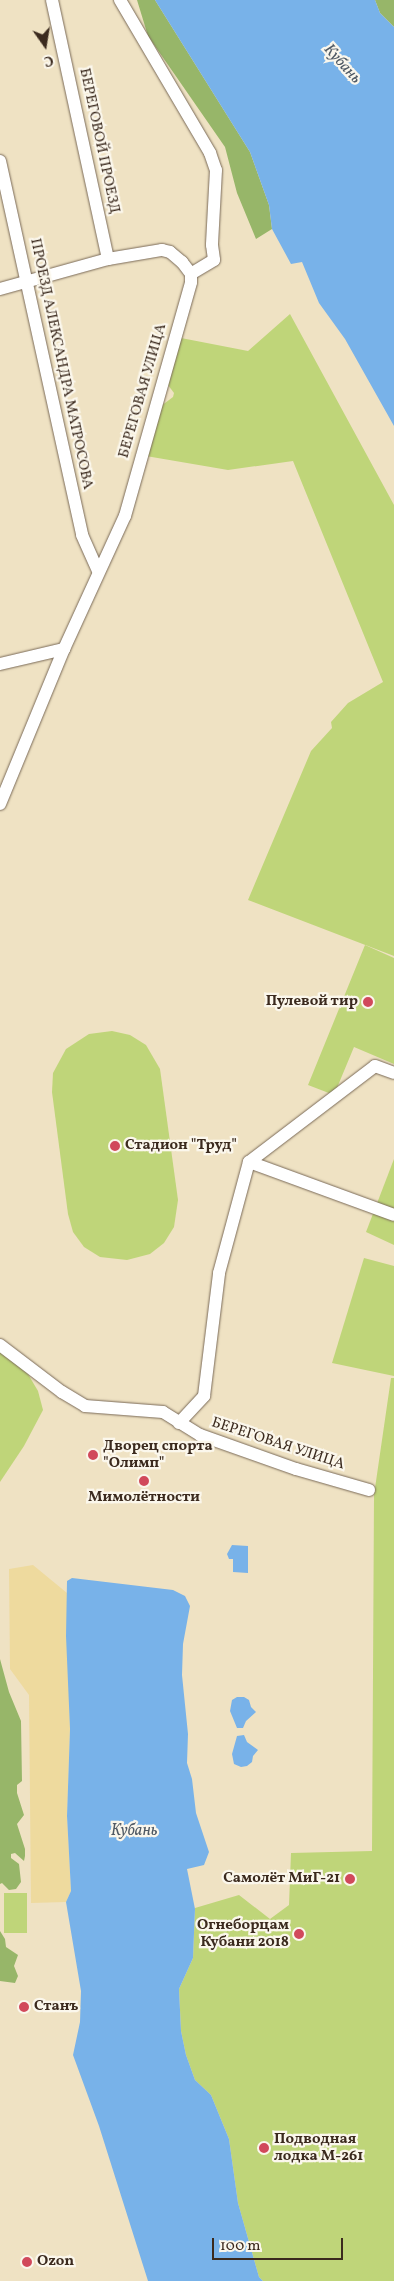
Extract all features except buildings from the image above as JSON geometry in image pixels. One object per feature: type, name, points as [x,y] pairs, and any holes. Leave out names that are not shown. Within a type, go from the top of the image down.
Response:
[{"type":"street","name":"БЕРЕГОВОЙ ПРОЕЗД","points":[[52,0],[108,259]]},
{"type":"street","points":[[0,288],[108,259],[162,250],[176,257],[192,274],[214,260],[212,245],[216,170],[210,153],[120,0]]},
{"type":"street","name":"ПРОЕЗД АЛЕКСАНДРА МАТРОСОВА","points":[[0,161],[82,535],[98,571]]},
{"type":"street","name":"БЕРЕГОВАЯ УЛИЦА","points":[[0,804],[64,649],[98,571],[125,516],[192,274]]},
{"type":"street","points":[[0,664],[64,649]]},
{"type":"street","points":[[249,1162],[375,1066],[394,1073]]},
{"type":"street","points":[[249,1162],[394,1215]]},
{"type":"street","name":"БЕРЕГОВАЯ УЛИЦА","points":[[179,1423],[204,1396],[219,1273],[249,1162]]},
{"type":"street","name":"БЕРЕГОВАЯ УЛИЦА","points":[[0,1345],[62,1392],[85,1406],[163,1412],[200,1435],[296,1468],[369,1490]]},
{"type":"green space","points":[[137,0],[155,0],[250,152],[269,205],[272,229],[256,239],[237,193],[225,147],[148,36]]},
{"type":"green space","points":[[375,0],[394,0],[394,27],[380,13]]},
{"type":"green space","points":[[290,314],[394,505],[394,956],[248,900],[311,751],[332,728],[331,722],[348,703],[383,682],[293,461],[228,470],[146,456],[161,406],[173,397],[174,393],[168,385],[181,338],[248,351]]},
{"type":"green space","name":"Пулевой тир","points":[[365,945],[394,958],[394,1064],[354,1047],[334,1095],[308,1085]]},
{"type":"green space","name":"Стадион \"Труд\"","points":[[112,1031],[130,1035],[146,1045],[160,1069],[178,1200],[174,1227],[164,1243],[150,1254],[127,1260],[100,1257],[84,1247],[73,1232],[68,1214],[52,1092],[53,1073],[66,1049],[89,1034]]},
{"type":"green space","points":[[394,1159],[394,1245],[366,1232]]},
{"type":"green space","points":[[364,1258],[394,1266],[394,1376],[332,1363]]},
{"type":"green space","points":[[0,1351],[25,1369],[38,1391],[43,1410],[24,1446],[0,1482]]},
{"type":"green space","points":[[391,1378],[394,1378],[394,2281],[263,2281],[259,2277],[238,2203],[229,2139],[211,2095],[195,2080],[186,2055],[181,2031],[179,1989],[193,1958],[195,1908],[239,1895],[270,1919],[289,1905],[291,1853],[372,1851],[374,1495]]},
{"type":"green space","points":[[0,1659],[9,1692],[21,1721],[22,1781],[17,1785],[17,1793],[24,1815],[17,1824],[25,1849],[25,1856],[24,1861],[15,1853],[11,1854],[11,1858],[19,1864],[21,1882],[16,1889],[9,1890],[2,1883],[0,1884]]},
{"type":"green space","points":[[4,1893],[27,1893],[27,1933],[4,1933]]},
{"type":"green space","points":[[0,1931],[5,1939],[6,1947],[18,1955],[14,1966],[18,1976],[15,1983],[0,1981]]},
{"type":"sand","points":[[33,1565],[67,1593],[70,1729],[67,1816],[71,1891],[66,1902],[31,1903],[29,1695],[10,1669],[9,1569]]},
{"type":"water","name":"Кубань","points":[[155,0],[375,0],[380,13],[394,27],[394,426],[345,339],[319,303],[302,262],[291,264],[272,229],[269,205],[250,152]]},
{"type":"water","points":[[232,1545],[248,1546],[248,1573],[233,1572],[233,1559],[229,1559],[227,1554]]},
{"type":"water","name":"Кубань","points":[[72,1578],[173,1590],[185,1596],[190,1606],[183,1644],[182,1675],[188,1734],[187,1763],[192,1779],[196,1813],[209,1852],[204,1865],[187,1869],[195,1909],[193,1958],[179,1989],[181,2031],[186,2055],[195,2080],[211,2095],[229,2139],[238,2203],[259,2277],[263,2281],[148,2281],[99,2126],[73,2055],[80,2022],[81,1991],[66,1902],[71,1891],[67,1816],[70,1729],[66,1636],[67,1581]]},
{"type":"water","points":[[237,1697],[244,1697],[249,1700],[251,1707],[256,1712],[246,1721],[243,1728],[237,1728],[230,1711],[232,1700]]},
{"type":"water","points":[[244,1735],[247,1742],[258,1750],[253,1756],[252,1762],[247,1766],[241,1767],[234,1764],[232,1754],[237,1736]]},
{"type":"place","name":"Пулевой тир","points":[[368,1002]]},
{"type":"place","name":"Стадион \"Труд\"","points":[[115,1146]]},
{"type":"place","name":"Дворец спорта \"Олимп\"","points":[[93,1455]]},
{"type":"place","name":"Мимолётности","points":[[144,1481]]},
{"type":"place","name":"Самолёт МиГ-21","points":[[350,1879]]},
{"type":"place","name":"Огнеборцам Кубани 2018","points":[[299,1934]]},
{"type":"place","name":"Станъ","points":[[24,2007]]},
{"type":"place","name":"Подводная лодка М-261","points":[[264,2148]]},
{"type":"place","name":"Ozon","points":[[27,2262]]}]
